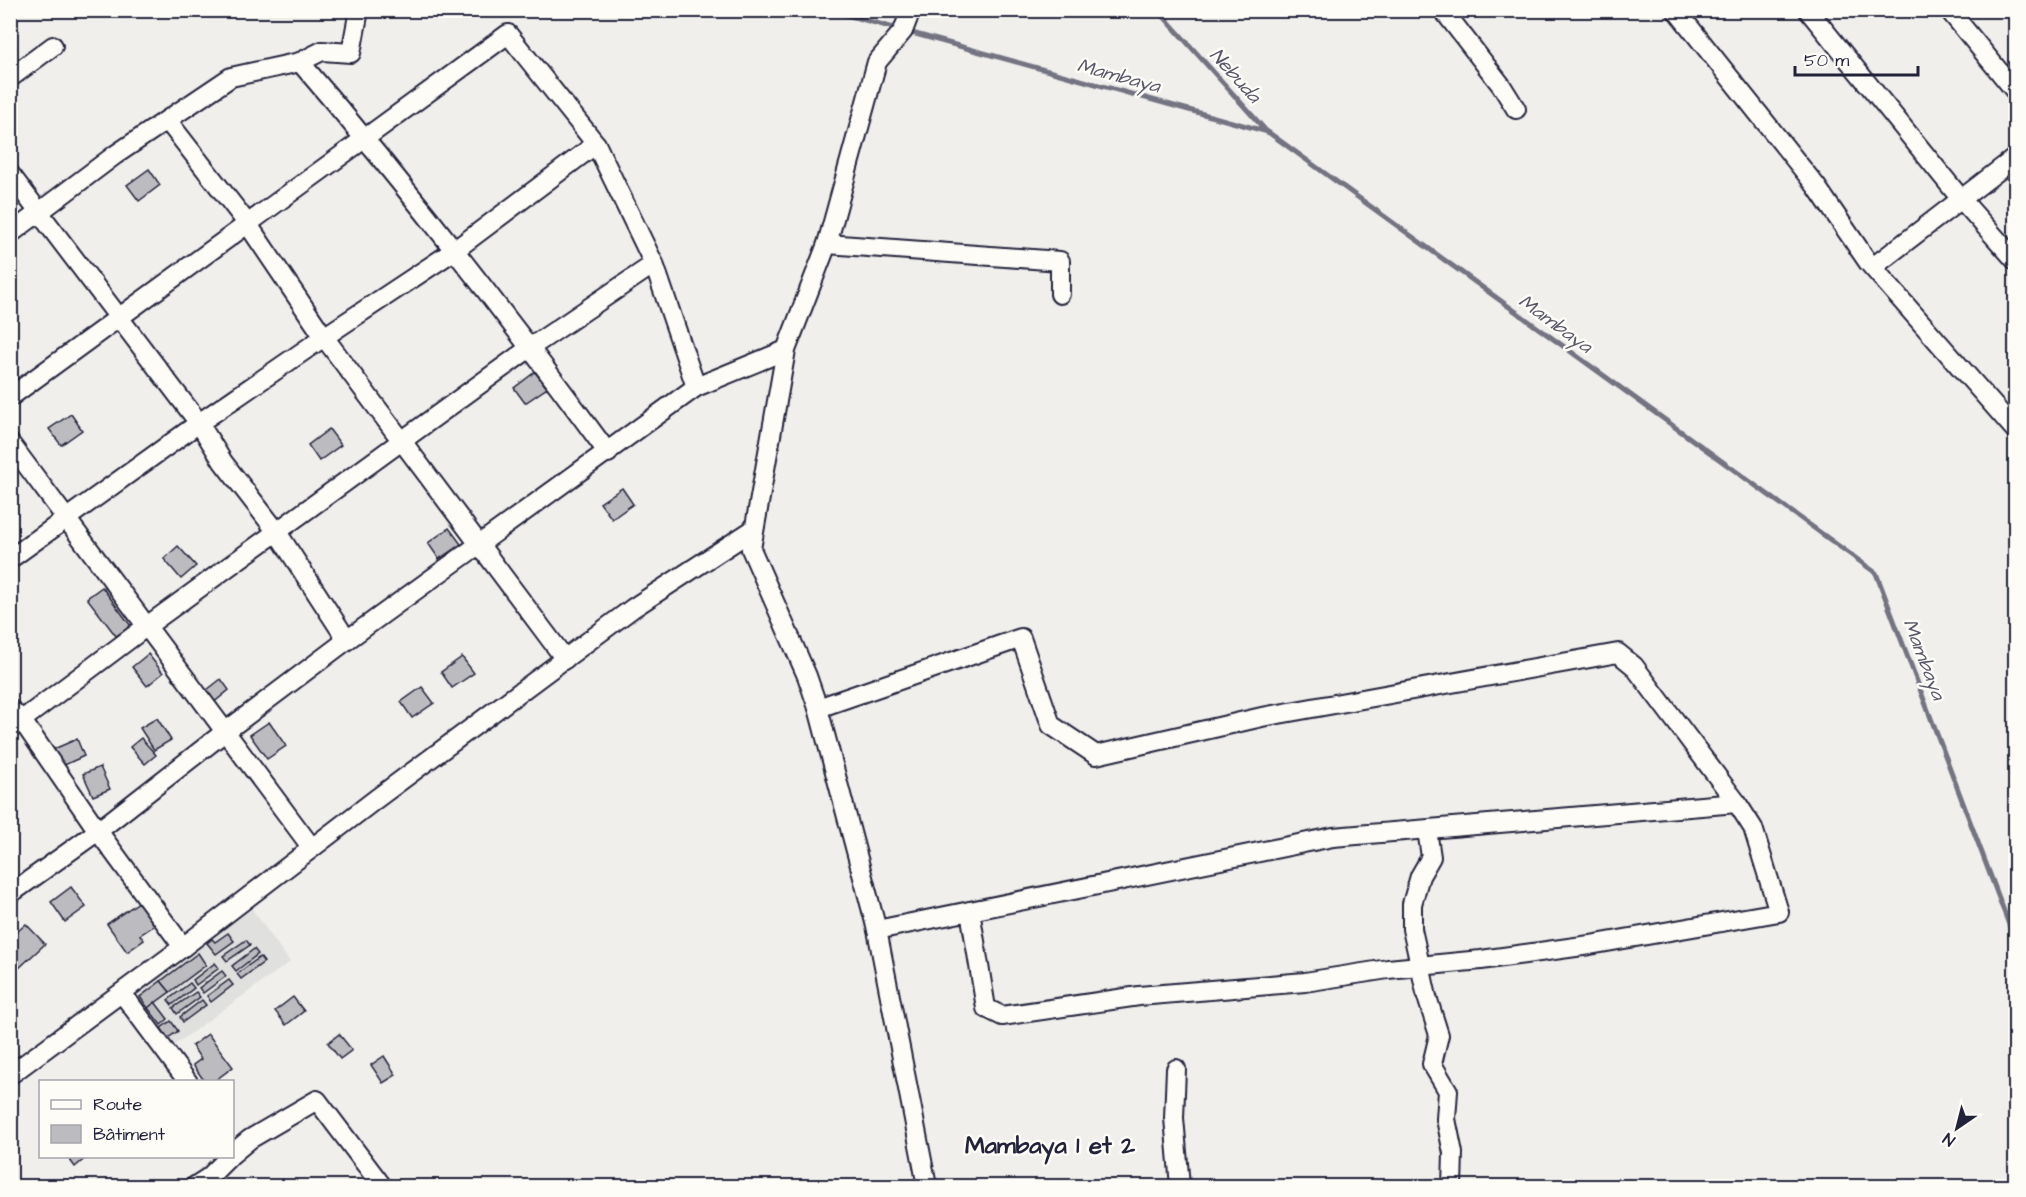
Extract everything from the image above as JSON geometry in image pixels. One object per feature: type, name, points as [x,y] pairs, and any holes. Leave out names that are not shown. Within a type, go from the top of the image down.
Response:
[{"type":"street","points":[[10,234],[115,155],[231,77],[300,62],[322,51],[351,53],[359,10]]},
{"type":"street","points":[[911,10],[903,31],[877,62],[827,244],[786,350],[751,549],[807,676],[818,708],[877,930],[927,1186]]},
{"type":"street","points":[[1443,10],[1501,85],[1516,109]]},
{"type":"street","points":[[1676,10],[1816,186],[1873,267],[2016,430]]},
{"type":"street","points":[[1808,10],[1961,199],[2016,261]]},
{"type":"street","points":[[1949,10],[2016,92]]},
{"type":"street","points":[[10,397],[508,34],[596,144],[654,264],[696,387]]},
{"type":"street","points":[[10,78],[53,46]]},
{"type":"street","points":[[300,62],[455,250],[531,347],[608,453]]},
{"type":"street","points":[[167,120],[247,223],[324,337],[565,659]]},
{"type":"street","points":[[10,559],[199,423],[455,250],[596,144]]},
{"type":"street","points":[[1873,267],[2016,157]]},
{"type":"street","points":[[10,174],[199,423],[223,462],[277,532],[347,640]]},
{"type":"street","points":[[827,244],[1060,261],[1060,294]]},
{"type":"street","points":[[183,947],[14,719],[147,626],[531,347],[654,264]]},
{"type":"street","points":[[10,894],[98,831],[347,640],[696,387],[786,350]]},
{"type":"street","points":[[10,443],[312,848]]},
{"type":"street","points":[[10,1075],[633,609],[754,529]]},
{"type":"street","points":[[818,708],[1021,638],[1051,725],[1096,755],[1262,717],[1618,653],[1634,666],[1737,803],[1753,828],[1779,912],[1590,945],[1481,960],[1305,982],[1139,996],[1002,1016],[986,1008],[970,911]]},
{"type":"street","points":[[877,930],[1333,837],[1737,803]]},
{"type":"street","points":[[1427,830],[1431,857],[1420,876],[1412,904],[1412,928],[1419,966],[1439,1035],[1431,1064],[1448,1091],[1446,1119],[1453,1154],[1452,1186]]},
{"type":"street","points":[[122,993],[187,1080]]},
{"type":"street","points":[[1176,1069],[1174,1118],[1180,1186]]},
{"type":"street","points":[[234,1149],[317,1100],[382,1186]]},
{"type":"street","points":[[195,1186],[209,1177],[226,1158]]},
{"type":"shaded area","points":[[252,909],[290,962],[170,1048],[129,996]]},
{"type":"building","points":[[149,169],[160,185],[139,201],[127,185]]},
{"type":"building","points":[[535,372],[547,388],[525,403],[514,388]]},
{"type":"building","points":[[71,414],[82,430],[61,445],[49,429]]},
{"type":"building","points":[[329,429],[341,445],[319,461],[308,445]]},
{"type":"building","points":[[622,488],[633,504],[612,519],[600,503]]},
{"type":"building","points":[[449,528],[461,544],[439,559],[428,543]]},
{"type":"building","points":[[178,546],[196,566],[181,579],[164,559]]},
{"type":"building","points":[[102,587],[131,626],[116,636],[87,598]]},
{"type":"building","points":[[148,654],[163,673],[147,686],[132,667]]},
{"type":"building","points":[[462,657],[474,673],[452,688],[441,672]]},
{"type":"building","points":[[221,679],[229,690],[212,704],[203,693]]},
{"type":"building","points":[[422,687],[434,703],[412,718],[401,702]]},
{"type":"building","points":[[157,718],[171,740],[154,750],[140,728]]},
{"type":"building","points":[[269,722],[286,746],[267,759],[250,735]]},
{"type":"building","points":[[141,738],[156,755],[145,764],[130,747]]},
{"type":"building","points":[[77,739],[84,756],[62,766],[54,749]]},
{"type":"building","points":[[100,767],[110,789],[93,796],[83,774]]},
{"type":"building","points":[[71,887],[86,907],[65,922],[51,902]]},
{"type":"building","points":[[139,902],[155,925],[140,935],[144,940],[127,952],[107,924]]},
{"type":"building","points":[[26,924],[45,944],[18,969],[10,961],[10,938]]},
{"type":"building","points":[[228,933],[234,941],[216,954],[207,943],[212,939],[215,942]]},
{"type":"building","points":[[246,940],[250,945],[227,961],[223,956]]},
{"type":"building","points":[[254,949],[258,954],[236,971],[232,966]]},
{"type":"building","points":[[198,953],[206,965],[170,992],[161,981]]},
{"type":"building","points":[[260,957],[264,962],[241,979],[237,974]]},
{"type":"building","points":[[215,963],[219,968],[196,985],[193,980]]},
{"type":"building","points":[[222,971],[226,976],[203,993],[199,988]]},
{"type":"building","points":[[229,980],[233,985],[211,1002],[207,996]]},
{"type":"building","points":[[161,981],[170,992],[148,1008],[140,997]]},
{"type":"building","points":[[190,983],[194,988],[172,1005],[168,1000]]},
{"type":"building","points":[[196,992],[200,997],[177,1014],[173,1008]]},
{"type":"building","points":[[293,997],[304,1011],[286,1025],[275,1011]]},
{"type":"building","points":[[202,1000],[206,1005],[183,1022],[180,1017]]},
{"type":"building","points":[[155,1002],[168,1019],[161,1025],[148,1008]]},
{"type":"building","points":[[171,1021],[178,1031],[168,1038],[161,1028]]},
{"type":"building","points":[[208,1034],[233,1067],[216,1080],[204,1080],[193,1065],[201,1059],[192,1046]]},
{"type":"building","points":[[339,1034],[352,1050],[340,1059],[328,1043]]},
{"type":"building","points":[[384,1056],[396,1075],[383,1083],[371,1065]]},
{"type":"building","points":[[68,1158],[86,1158],[75,1167]]},
{"type":"waterway","name":"Mambaya","points":[[829,10],[1268,132],[1876,573],[2016,943]]},
{"type":"waterway","name":"Nebuda","points":[[1158,10],[1267,132]]},
{"type":"district","name":"Mambaya 1 et 2","points":[[1050,1145]]}]
